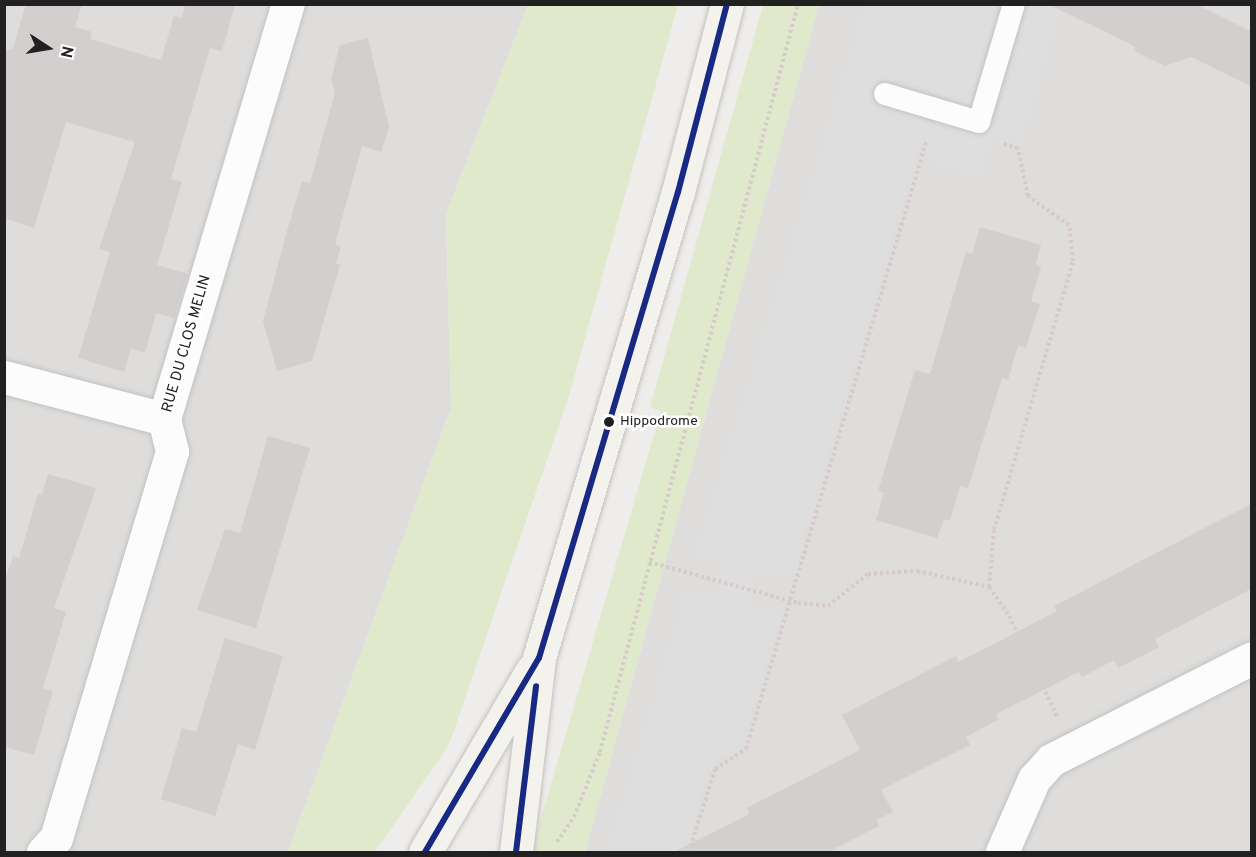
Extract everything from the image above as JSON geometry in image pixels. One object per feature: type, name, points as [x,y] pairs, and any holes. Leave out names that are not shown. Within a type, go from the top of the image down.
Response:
[{"type":"main road","points":[[516,852],[539,658],[678,192],[728,4]]},
{"type":"main road","points":[[425,852],[539,658]]},
{"type":"street","name":"RUE DU CLOS MELIN","points":[[43,852],[56,838],[172,451],[164,419],[288,4]]},
{"type":"street","points":[[4,377],[164,419]]},
{"type":"street","points":[[1002,852],[1034,779],[1051,760],[1251,658]]},
{"type":"lane","points":[[885,94],[979,122],[1014,4]]},
{"type":"path","points":[[549,852],[574,817],[600,752],[798,4]]},
{"type":"path","points":[[689,852],[715,769],[746,749],[793,601],[935,109]]},
{"type":"path","points":[[979,122],[987,140],[1018,148],[1028,196],[1069,225],[1073,261],[994,530],[989,587],[1009,616],[1073,749]]},
{"type":"path","points":[[649,562],[793,601],[828,606],[868,574],[917,571],[989,587]]},
{"type":"shaded area","points":[[5,5],[528,5],[446,214],[451,408],[288,852],[5,852]]},
{"type":"shaded area","points":[[819,5],[1251,5],[1251,852],[585,852]]},
{"type":"shaded area","points":[[865,5],[1061,5],[1022,141],[992,134],[982,176],[939,165],[919,145],[789,580],[757,572],[748,604],[780,613],[741,746],[708,766],[683,852],[607,852],[686,589],[717,597],[726,563],[695,555]]},
{"type":"green space","points":[[528,5],[678,5],[569,396],[449,745],[375,852],[288,852],[451,408],[446,214]]},
{"type":"green space","points":[[763,5],[819,5],[585,852],[531,852],[661,411],[650,407]]},
{"type":"building","points":[[26,4],[82,4],[75,27],[92,32],[90,39],[161,60],[174,16],[182,18],[185,4],[235,4],[222,51],[210,48],[171,179],[182,182],[157,265],[188,274],[174,318],[156,313],[145,353],[131,348],[124,372],[78,358],[110,252],[99,249],[135,142],[66,122],[34,228],[4,218],[4,52],[13,48]]},
{"type":"building","points":[[1048,4],[1195,4],[1251,31],[1251,86],[1191,57],[1165,66],[1136,52],[1134,46]]},
{"type":"building","points":[[368,38],[389,127],[381,152],[362,146],[335,244],[341,246],[336,263],[340,265],[312,361],[277,371],[263,321],[287,231],[302,181],[310,183],[335,93],[331,79],[340,45]]},
{"type":"building","points":[[980,227],[1041,245],[1036,264],[1041,266],[1031,301],[1040,304],[1026,348],[1018,345],[1008,380],[1002,378],[968,488],[960,486],[950,521],[944,519],[937,538],[876,520],[884,493],[878,491],[915,370],[930,374],[966,252],[972,254]]},
{"type":"building","points":[[268,436],[310,448],[256,628],[197,610],[225,529],[240,533]]},
{"type":"building","points":[[48,474],[96,488],[54,608],[66,612],[43,688],[53,691],[34,755],[4,747],[4,583],[13,556],[19,558],[38,494],[42,495]]},
{"type":"building","points":[[1251,504],[1251,589],[1155,639],[1159,647],[1118,668],[1114,660],[1082,677],[1079,672],[996,714],[998,720],[966,737],[970,745],[881,790],[893,812],[877,820],[879,826],[828,852],[674,852],[749,814],[747,808],[860,750],[842,715],[956,656],[958,662],[984,649],[1057,611],[1054,606]]},
{"type":"building","points":[[225,638],[283,656],[255,750],[238,744],[215,816],[161,799],[182,728],[196,732]]},
{"type":"transit line","points":[[425,852],[539,658],[678,192],[727,4]]},
{"type":"transit line","points":[[516,852],[536,686]]},
{"type":"place","name":"Hippodrome","points":[[609,422]]}]
